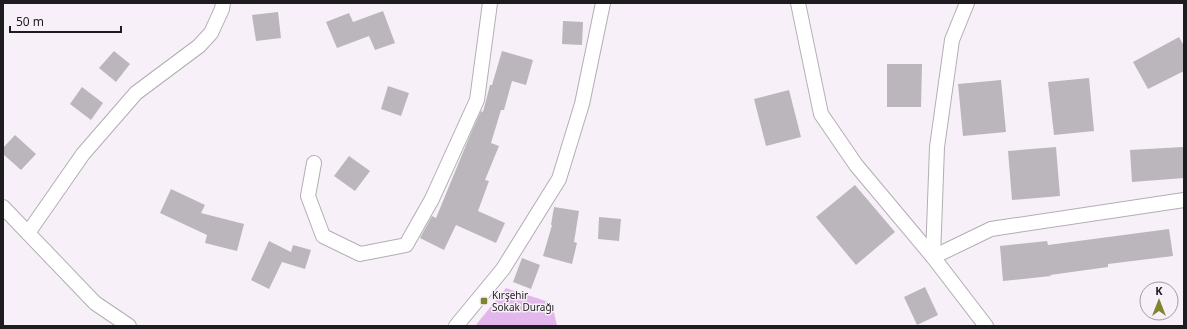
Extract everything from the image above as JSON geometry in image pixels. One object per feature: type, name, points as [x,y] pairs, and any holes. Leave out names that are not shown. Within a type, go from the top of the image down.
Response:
[{"type":"street","points":[[28,233],[83,154],[136,93],[199,46],[211,33],[222,9],[223,3]]},
{"type":"street","points":[[314,163],[308,196],[323,236],[360,254],[406,245],[432,199],[478,100],[490,3]]},
{"type":"street","points":[[446,326],[460,321],[504,269],[559,179],[582,104],[603,3]]},
{"type":"street","points":[[798,3],[821,114],[856,165],[933,257],[986,326]]},
{"type":"street","points":[[933,257],[937,147],[952,40],[967,3]]},
{"type":"street","points":[[933,257],[991,229],[1184,200]]},
{"type":"street","points":[[3,207],[95,303],[129,326]]},
{"type":"shaded area","points":[[506,288],[552,303],[557,326],[475,326]]},
{"type":"building","points":[[383,11],[395,43],[375,50],[369,36],[337,48],[326,22],[349,13],[353,22]]},
{"type":"building","points":[[278,12],[281,38],[256,41],[252,15]]},
{"type":"building","points":[[563,21],[583,22],[582,45],[562,44]]},
{"type":"building","points":[[1179,37],[1184,46],[1184,71],[1148,89],[1133,62]]},
{"type":"building","points":[[114,51],[130,64],[116,82],[99,68]]},
{"type":"building","points":[[502,51],[533,60],[526,85],[512,81],[504,110],[501,110],[491,143],[499,146],[485,180],[489,181],[478,211],[505,223],[496,243],[456,225],[444,250],[420,238],[432,216],[436,218],[471,133],[481,111],[483,112],[490,85],[492,85]]},
{"type":"building","points":[[887,64],[922,64],[921,107],[887,107]]},
{"type":"building","points":[[1089,78],[1094,131],[1054,135],[1048,82]]},
{"type":"building","points":[[1001,80],[1006,132],[963,136],[958,84]]},
{"type":"building","points":[[388,86],[409,93],[401,116],[381,109]]},
{"type":"building","points":[[82,87],[103,103],[91,120],[70,104]]},
{"type":"building","points":[[789,90],[801,137],[766,146],[754,99]]},
{"type":"building","points":[[15,135],[36,154],[21,170],[3,154],[3,148]]},
{"type":"building","points":[[1056,147],[1060,196],[1012,200],[1008,151]]},
{"type":"building","points":[[1183,147],[1184,178],[1132,182],[1130,150]]},
{"type":"building","points":[[349,156],[370,171],[355,191],[334,176]]},
{"type":"building","points":[[855,185],[895,232],[856,265],[816,217]]},
{"type":"building","points":[[171,189],[205,205],[201,213],[244,224],[237,251],[205,243],[207,235],[160,213]]},
{"type":"building","points":[[554,207],[579,211],[574,242],[577,243],[572,264],[543,256],[552,225]]},
{"type":"building","points":[[599,217],[621,219],[619,241],[598,239]]},
{"type":"building","points":[[1169,229],[1173,256],[1108,264],[1108,267],[1050,275],[1051,276],[1003,281],[1000,246],[1047,241],[1048,245]]},
{"type":"building","points":[[269,241],[291,252],[293,245],[311,250],[305,269],[282,262],[269,289],[251,280]]},
{"type":"building","points":[[522,258],[540,265],[531,289],[513,282]]},
{"type":"building","points":[[925,287],[938,315],[917,325],[904,297]]},
{"type":"place","name":"Kırşehir Sokak Durağı","points":[[484,301]]}]
